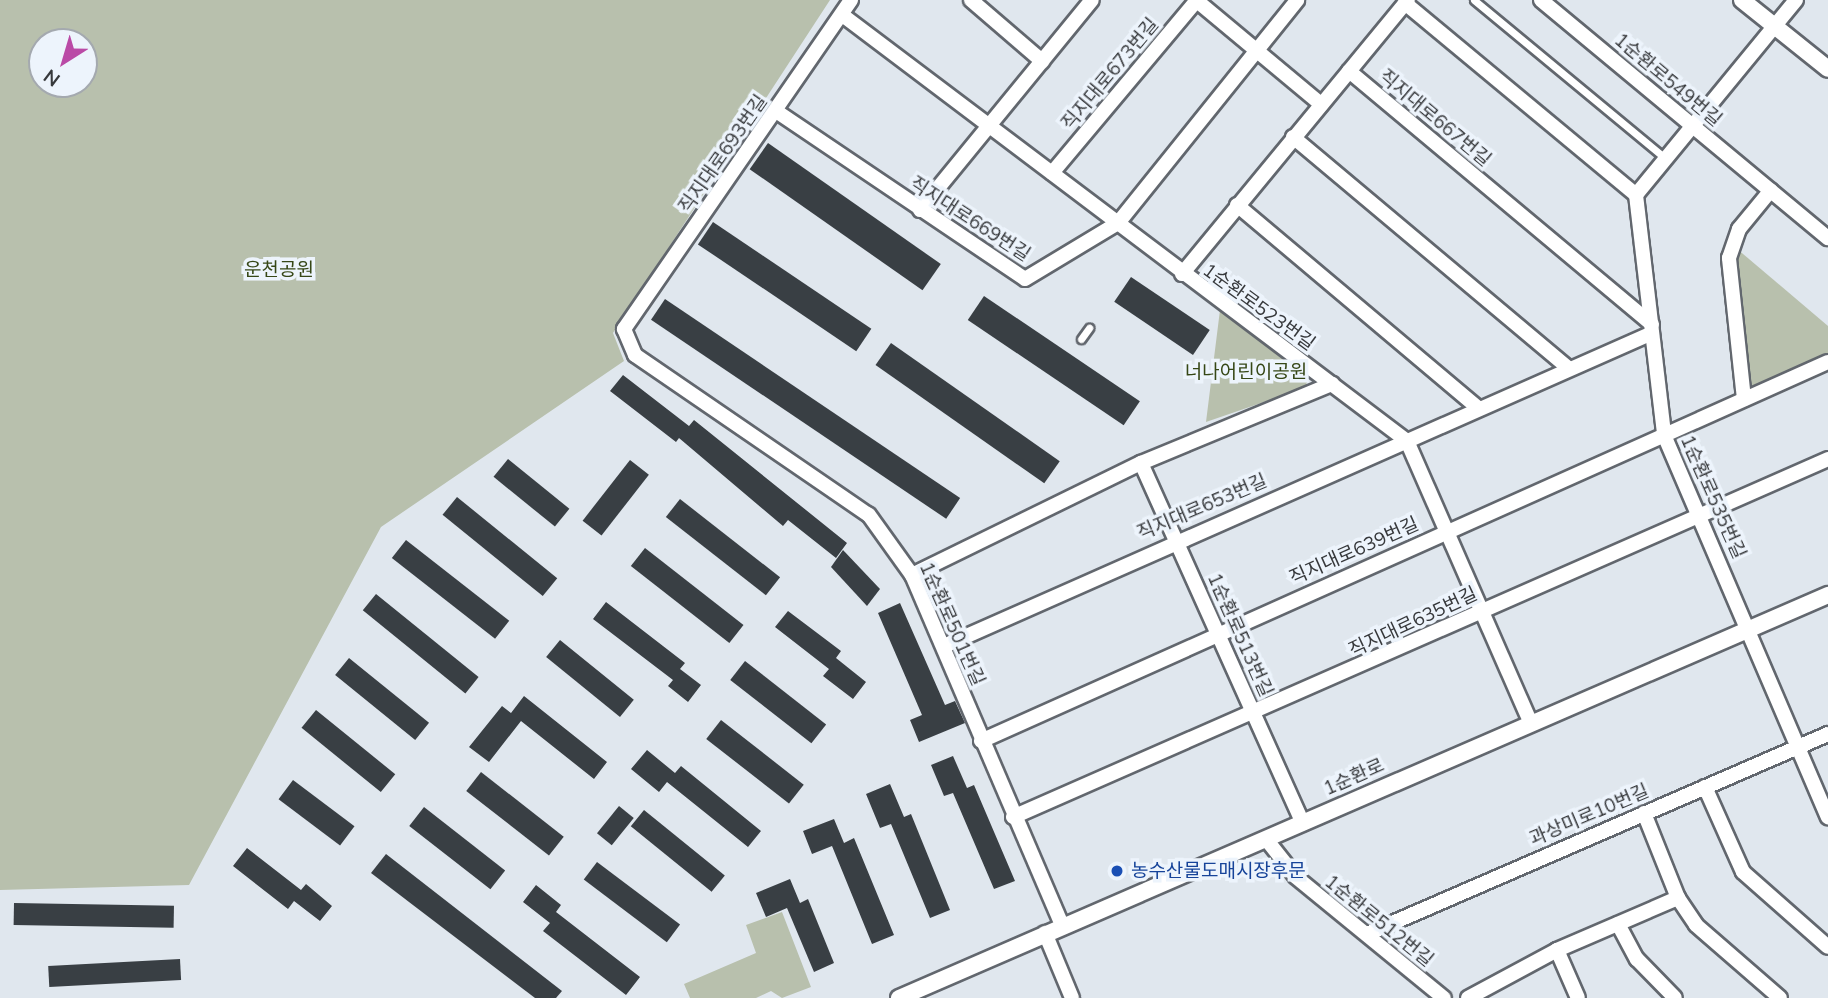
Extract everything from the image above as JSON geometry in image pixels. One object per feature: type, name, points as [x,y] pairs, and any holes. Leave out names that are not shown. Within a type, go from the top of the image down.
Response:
[{"type":"street","name":"직지대로693번길","points":[[625,329],[776,111],[845,17],[851,0]]},
{"type":"street","points":[[971,0],[1042,61]]},
{"type":"street","points":[[920,210],[1092,0]]},
{"type":"street","points":[[1196,0],[1321,104]]},
{"type":"street","name":"직지대로673번길","points":[[1052,173],[1196,0]]},
{"type":"street","name":"직지대로669번길","points":[[776,111],[1025,279],[1118,223],[1297,0]]},
{"type":"street","name":"1순환로549번길","points":[[1541,0],[1828,238]]},
{"type":"street","points":[[1742,0],[1828,69]]},
{"type":"street","points":[[1652,329],[1636,195],[1796,0]]},
{"type":"street","name":"직지대로667번길","points":[[1182,274],[1407,2],[1636,195]]},
{"type":"street","name":"1순환로523번길","points":[[845,17],[1182,274],[1408,441],[1530,721]]},
{"type":"street","name":"직지대로667번길","points":[[1349,71],[1497,194],[1652,329]]},
{"type":"street","points":[[1293,137],[1568,368]]},
{"type":"street","points":[[1744,399],[1731,281],[1732,241],[1771,190]]},
{"type":"street","points":[[1237,205],[1478,408]]},
{"type":"street","name":"1순환로501번길","points":[[625,329],[635,355],[869,515],[912,575],[944,646],[1013,817],[1062,926]]},
{"type":"street","name":"직지대로653번길","points":[[944,646],[1175,538],[1408,441],[1652,329]]},
{"type":"street","name":"1순환로535번길","points":[[1652,329],[1664,435],[1751,629],[1828,817]]},
{"type":"street","name":"직지대로639번길","points":[[981,741],[1218,632],[1828,362]]},
{"type":"street","points":[[912,575],[1141,463],[1332,384]]},
{"type":"street","name":"직지대로635번길","points":[[1013,817],[1255,715],[1482,611],[1828,459]]},
{"type":"street","name":"1순환로513번길","points":[[1141,463],[1303,823]]},
{"type":"street","name":"1순환로","points":[[899,998],[1303,823],[1530,721],[1828,595]]},
{"type":"street","name":"과상미로10번길","points":[[1367,934],[1828,734]]},
{"type":"street","points":[[1705,787],[1743,873],[1828,947]]},
{"type":"street","points":[[1644,813],[1678,898],[1711,942],[1780,998]]},
{"type":"street","name":"1순환로512번길","points":[[1266,839],[1296,877],[1444,998]]},
{"type":"street","points":[[1468,998],[1557,950],[1678,898]]},
{"type":"street","points":[[1618,924],[1637,959],[1675,998]]},
{"type":"street","points":[[1045,933],[1072,998]]},
{"type":"street","points":[[1557,950],[1578,998]]},
{"type":"lane","points":[[1474,0],[1666,160]]},
{"type":"lane","points":[[1081,339],[1089,328]]},
{"type":"green space","name":"운천공원","points":[[0,0],[830,0],[613,333],[624,361],[381,527],[189,885],[0,890]]},
{"type":"green space","points":[[1736,248],[1828,326],[1828,357],[1751,392]]},
{"type":"green space","name":"너나어린이공원","points":[[1220,310],[1309,376],[1305,388],[1206,422]]},
{"type":"green space","points":[[782,912],[811,987],[782,998],[771,991],[756,998],[690,998],[684,984],[756,953],[746,925]]},
{"type":"building","points":[[768,143],[941,264],[922,290],[750,169]]},
{"type":"building","points":[[713,222],[871,329],[856,351],[698,244]]},
{"type":"building","points":[[1131,277],[1210,330],[1193,355],[1114,302]]},
{"type":"building","points":[[984,296],[1140,401],[1124,425],[968,320]]},
{"type":"building","points":[[665,299],[960,498],[946,519],[651,320]]},
{"type":"building","points":[[891,343],[1060,461],[1044,483],[876,365]]},
{"type":"building","points":[[623,375],[689,426],[694,420],[847,543],[836,558],[788,520],[783,526],[679,438],[676,442],[610,391]]},
{"type":"building","points":[[508,459],[569,509],[555,527],[494,477]]},
{"type":"building","points":[[630,460],[649,475],[602,535],[583,521]]},
{"type":"building","points":[[457,497],[557,578],[543,596],[443,515]]},
{"type":"building","points":[[680,499],[780,577],[766,595],[666,517]]},
{"type":"building","points":[[406,540],[509,621],[495,639],[392,558]]},
{"type":"building","points":[[645,548],[744,625],[729,643],[631,566]]},
{"type":"building","points":[[843,550],[880,589],[867,606],[831,567]]},
{"type":"building","points":[[376,594],[479,677],[465,693],[363,610]]},
{"type":"building","points":[[606,602],[685,663],[680,669],[701,685],[688,702],[668,686],[673,680],[593,619]]},
{"type":"building","points":[[900,603],[945,705],[955,701],[965,723],[919,742],[910,720],[922,715],[878,613]]},
{"type":"building","points":[[788,611],[841,651],[836,658],[866,682],[853,699],[823,676],[829,669],[775,627]]},
{"type":"building","points":[[560,640],[634,700],[620,717],[546,657]]},
{"type":"building","points":[[349,658],[429,723],[415,740],[335,675]]},
{"type":"building","points":[[745,661],[826,724],[811,743],[730,680]]},
{"type":"building","points":[[524,696],[607,762],[594,779],[521,721],[489,762],[469,747],[502,706],[511,713]]},
{"type":"building","points":[[316,710],[395,774],[381,792],[302,728]]},
{"type":"building","points":[[721,720],[804,785],[789,804],[706,739]]},
{"type":"building","points":[[647,750],[675,773],[681,766],[761,831],[748,847],[667,782],[659,792],[631,769]]},
{"type":"building","points":[[953,756],[967,788],[974,785],[1015,881],[994,889],[953,793],[944,796],[931,765]]},
{"type":"building","points":[[481,772],[564,837],[549,856],[466,791]]},
{"type":"building","points":[[293,780],[354,826],[340,846],[279,799]]},
{"type":"building","points":[[890,784],[904,817],[911,814],[950,910],[930,918],[891,824],[880,828],[866,794]]},
{"type":"building","points":[[619,806],[634,818],[612,845],[597,833]]},
{"type":"building","points":[[424,807],[505,870],[490,889],[409,826]]},
{"type":"building","points":[[644,810],[725,875],[712,892],[631,826]]},
{"type":"building","points":[[834,819],[844,843],[854,838],[894,935],[872,944],[832,846],[812,854],[803,831]]},
{"type":"building","points":[[247,848],[301,890],[306,884],[332,906],[320,921],[294,901],[288,909],[233,866]]},
{"type":"building","points":[[386,854],[562,991],[556,998],[535,998],[371,873]]},
{"type":"building","points":[[597,862],[680,925],[667,942],[584,880]]},
{"type":"building","points":[[790,879],[800,903],[808,899],[834,963],[814,972],[787,908],[766,917],[756,893]]},
{"type":"building","points":[[536,885],[561,905],[556,912],[640,977],[626,995],[543,931],[550,923],[523,902]]},
{"type":"building","points":[[14,903],[174,906],[174,928],[14,925]]},
{"type":"building","points":[[180,959],[181,980],[49,987],[48,966]]},
{"type":"place","name":"농수산물도매시장후문","points":[[1117,871]]}]
